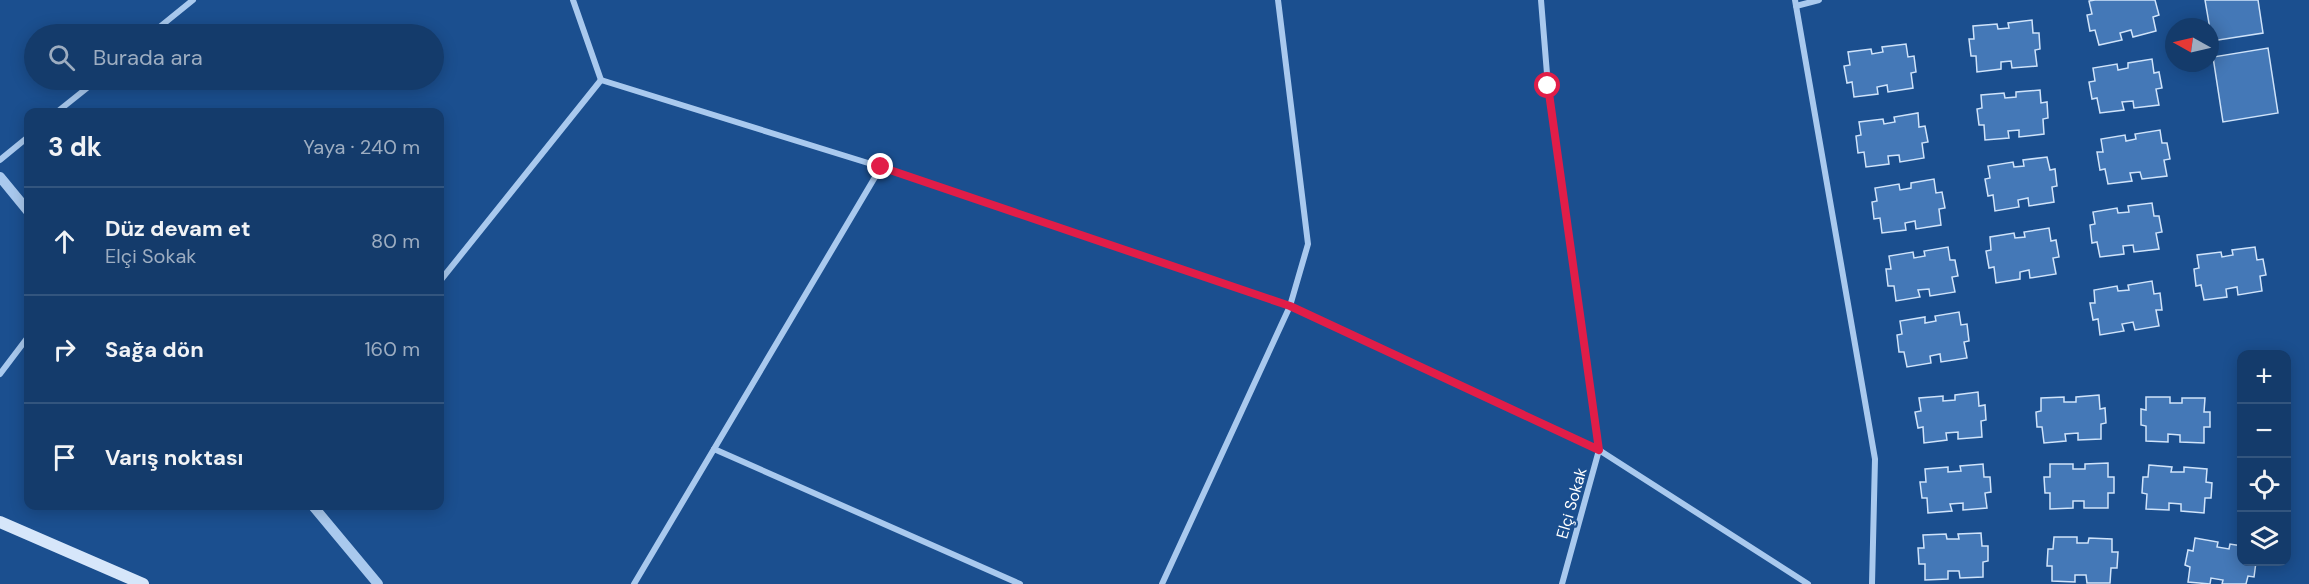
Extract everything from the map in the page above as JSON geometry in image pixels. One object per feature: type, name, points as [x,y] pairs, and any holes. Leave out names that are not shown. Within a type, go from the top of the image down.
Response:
[{"type":"main road","points":[[0,522],[143,584]]},
{"type":"street","points":[[163,24],[193,0]]},
{"type":"street","points":[[573,0],[601,80]]},
{"type":"street","points":[[1162,584],[1290,306],[1308,244],[1278,0]]},
{"type":"street","name":"Elçi Sokak","points":[[1541,0],[1548,86],[1599,450],[1562,584]]},
{"type":"street","points":[[1819,0],[1796,3],[1875,459],[1872,584]]},
{"type":"street","points":[[601,80],[881,167],[1290,306],[1599,450],[1808,584]]},
{"type":"street","points":[[444,276],[601,80]]},
{"type":"street","points":[[62,108],[84,90]]},
{"type":"street","points":[[0,160],[24,139]]},
{"type":"street","points":[[634,584],[881,167]]},
{"type":"street","points":[[0,177],[24,206]]},
{"type":"street","points":[[0,374],[24,342]]},
{"type":"street","points":[[714,449],[1020,584]]},
{"type":"street","points":[[316,510],[378,584]]},
{"type":"building","points":[[2155,0],[2159,15],[2153,17],[2156,31],[2133,37],[2131,30],[2120,33],[2122,40],[2099,45],[2095,30],[2090,31],[2087,15],[2092,14],[2089,1]]},
{"type":"building","points":[[2205,0],[2258,0],[2263,33],[2219,40],[2219,18],[2208,18]]},
{"type":"building","points":[[2032,20],[2033,33],[2039,33],[2040,49],[2035,50],[2037,66],[2012,68],[2011,61],[2001,62],[2001,69],[1977,72],[1976,56],[1971,56],[1969,39],[1974,39],[1973,26],[1997,24],[1998,29],[2009,28],[2008,23]]},
{"type":"building","points":[[1906,44],[1908,57],[1914,56],[1916,72],[1911,73],[1913,88],[1888,92],[1887,85],[1877,87],[1878,94],[1854,97],[1852,82],[1847,83],[1844,66],[1850,65],[1848,52],[1871,49],[1872,54],[1883,52],[1882,47]]},
{"type":"building","points":[[2268,48],[2278,113],[2223,122],[2215,72],[2219,72],[2219,56]]},
{"type":"building","points":[[2152,59],[2154,73],[2159,72],[2162,88],[2156,89],[2159,105],[2134,108],[2133,101],[2122,102],[2124,110],[2100,113],[2097,98],[2092,99],[2089,82],[2095,81],[2093,68],[2117,64],[2118,70],[2128,68],[2128,63]]},
{"type":"building","points":[[2040,90],[2041,103],[2047,102],[2048,118],[2043,119],[2044,134],[2019,137],[2019,130],[2008,131],[2009,138],[1985,140],[1984,125],[1979,125],[1977,109],[1982,108],[1981,95],[2004,93],[2005,98],[2016,97],[2016,92]]},
{"type":"building","points":[[1918,113],[1919,127],[1925,126],[1928,142],[1922,143],[1924,158],[1900,162],[1899,155],[1888,156],[1889,164],[1866,167],[1864,152],[1858,153],[1856,136],[1861,135],[1859,122],[1883,119],[1884,124],[1895,122],[1894,117]]},
{"type":"building","points":[[2160,130],[2162,143],[2167,143],[2170,159],[2164,160],[2167,176],[2142,179],[2140,172],[2130,173],[2132,181],[2108,184],[2105,169],[2100,170],[2097,152],[2103,152],[2101,139],[2125,135],[2126,141],[2136,139],[2135,134]]},
{"type":"building","points":[[2047,157],[2050,170],[2055,169],[2057,186],[2052,187],[2054,202],[2029,206],[2028,198],[2018,200],[2019,207],[1995,211],[1993,195],[1988,196],[1985,179],[1990,178],[1988,166],[2013,162],[2014,167],[2024,166],[2023,160]]},
{"type":"building","points":[[1934,179],[1936,193],[1942,192],[1945,208],[1939,209],[1941,225],[1916,229],[1915,221],[1905,223],[1906,230],[1882,233],[1880,218],[1874,219],[1872,202],[1877,201],[1875,188],[1899,184],[1900,190],[1911,188],[1911,183]]},
{"type":"building","points":[[2152,203],[2154,216],[2159,216],[2162,232],[2156,233],[2159,249],[2134,252],[2133,245],[2123,246],[2124,254],[2100,257],[2097,242],[2092,243],[2090,225],[2095,224],[2093,212],[2117,208],[2118,213],[2129,212],[2128,206]]},
{"type":"building","points":[[2049,228],[2051,241],[2056,240],[2059,257],[2053,258],[2056,274],[2030,278],[2029,270],[2020,272],[2020,279],[1996,283],[1994,267],[1989,268],[1986,251],[1991,250],[1990,237],[2014,233],[2015,238],[2025,237],[2024,232]]},
{"type":"building","points":[[1948,247],[1950,260],[1955,260],[1958,276],[1952,277],[1955,292],[1930,296],[1929,289],[1918,290],[1920,297],[1896,301],[1894,286],[1888,286],[1886,269],[1891,269],[1889,256],[1913,252],[1914,258],[1925,256],[1924,251]]},
{"type":"building","points":[[2255,247],[2257,260],[2263,259],[2266,275],[2260,276],[2262,291],[2238,295],[2237,287],[2226,289],[2227,297],[2204,300],[2201,285],[2196,286],[2194,269],[2199,268],[2197,255],[2221,252],[2222,257],[2233,255],[2232,250]]},
{"type":"building","points":[[2152,281],[2154,294],[2160,293],[2162,310],[2156,310],[2159,326],[2135,330],[2133,322],[2122,324],[2124,331],[2100,335],[2098,319],[2093,320],[2090,303],[2095,303],[2094,290],[2117,286],[2118,291],[2129,290],[2128,285]]},
{"type":"building","points":[[1959,312],[1961,325],[1967,324],[1969,341],[1964,342],[1967,358],[1941,362],[1940,354],[1930,356],[1931,363],[1907,367],[1904,352],[1899,352],[1897,335],[1902,334],[1900,321],[1925,317],[1925,323],[1936,321],[1935,316]]},
{"type":"building","points":[[1978,392],[1979,406],[1985,405],[1986,420],[1981,421],[1982,437],[1958,439],[1958,432],[1946,433],[1947,440],[1924,443],[1923,427],[1918,428],[1915,412],[1921,411],[1919,398],[1943,396],[1943,401],[1955,400],[1955,395]]},
{"type":"building","points":[[2099,395],[2100,409],[2105,408],[2106,423],[2101,424],[2101,439],[2078,440],[2078,433],[2065,434],[2066,441],[2044,443],[2042,427],[2037,427],[2036,412],[2041,411],[2041,398],[2064,397],[2064,402],[2076,402],[2076,397]]},
{"type":"building","points":[[2146,397],[2170,397],[2170,403],[2182,403],[2182,398],[2205,398],[2204,412],[2210,412],[2210,427],[2204,427],[2204,443],[2180,442],[2180,435],[2168,434],[2168,442],[2146,441],[2146,426],[2141,425],[2141,409],[2146,410]]},
{"type":"building","points":[[2108,463],[2108,477],[2114,477],[2114,493],[2108,493],[2108,508],[2084,508],[2084,501],[2073,501],[2073,508],[2050,509],[2050,493],[2045,493],[2044,477],[2050,477],[2050,464],[2073,464],[2073,469],[2085,469],[2085,464]]},
{"type":"building","points":[[1983,464],[1984,477],[1990,477],[1991,492],[1985,493],[1987,508],[1963,510],[1963,503],[1950,504],[1952,511],[1928,513],[1927,498],[1922,498],[1920,482],[1926,482],[1925,469],[1948,467],[1948,472],[1961,471],[1960,466]]},
{"type":"building","points":[[2149,465],[2172,467],[2171,472],[2184,472],[2184,467],[2207,469],[2206,482],[2212,483],[2211,498],[2205,498],[2204,513],[2181,511],[2181,504],[2169,503],[2169,510],[2146,509],[2147,494],[2142,493],[2143,477],[2148,477]]},
{"type":"building","points":[[1981,533],[1982,546],[1988,546],[1988,561],[1983,562],[1983,577],[1960,578],[1959,571],[1948,571],[1948,579],[1925,580],[1925,564],[1919,564],[1918,548],[1924,548],[1923,535],[1946,534],[1947,539],[1959,539],[1958,534]]},
{"type":"building","points":[[2054,537],[2077,537],[2077,543],[2088,543],[2089,538],[2112,539],[2112,552],[2118,552],[2117,568],[2111,568],[2110,583],[2087,583],[2086,575],[2075,575],[2075,582],[2052,581],[2052,566],[2047,566],[2048,549],[2053,549]]},
{"type":"building","points":[[2195,538],[2218,542],[2217,547],[2229,549],[2230,544],[2237,545],[2237,566],[2255,566],[2254,577],[2248,576],[2246,584],[2222,584],[2223,580],[2211,578],[2210,584],[2188,582],[2190,567],[2185,565],[2188,550],[2193,551]]},
{"type":"route","points":[[881,167],[1290,306],[1599,450],[1548,86]]}]
